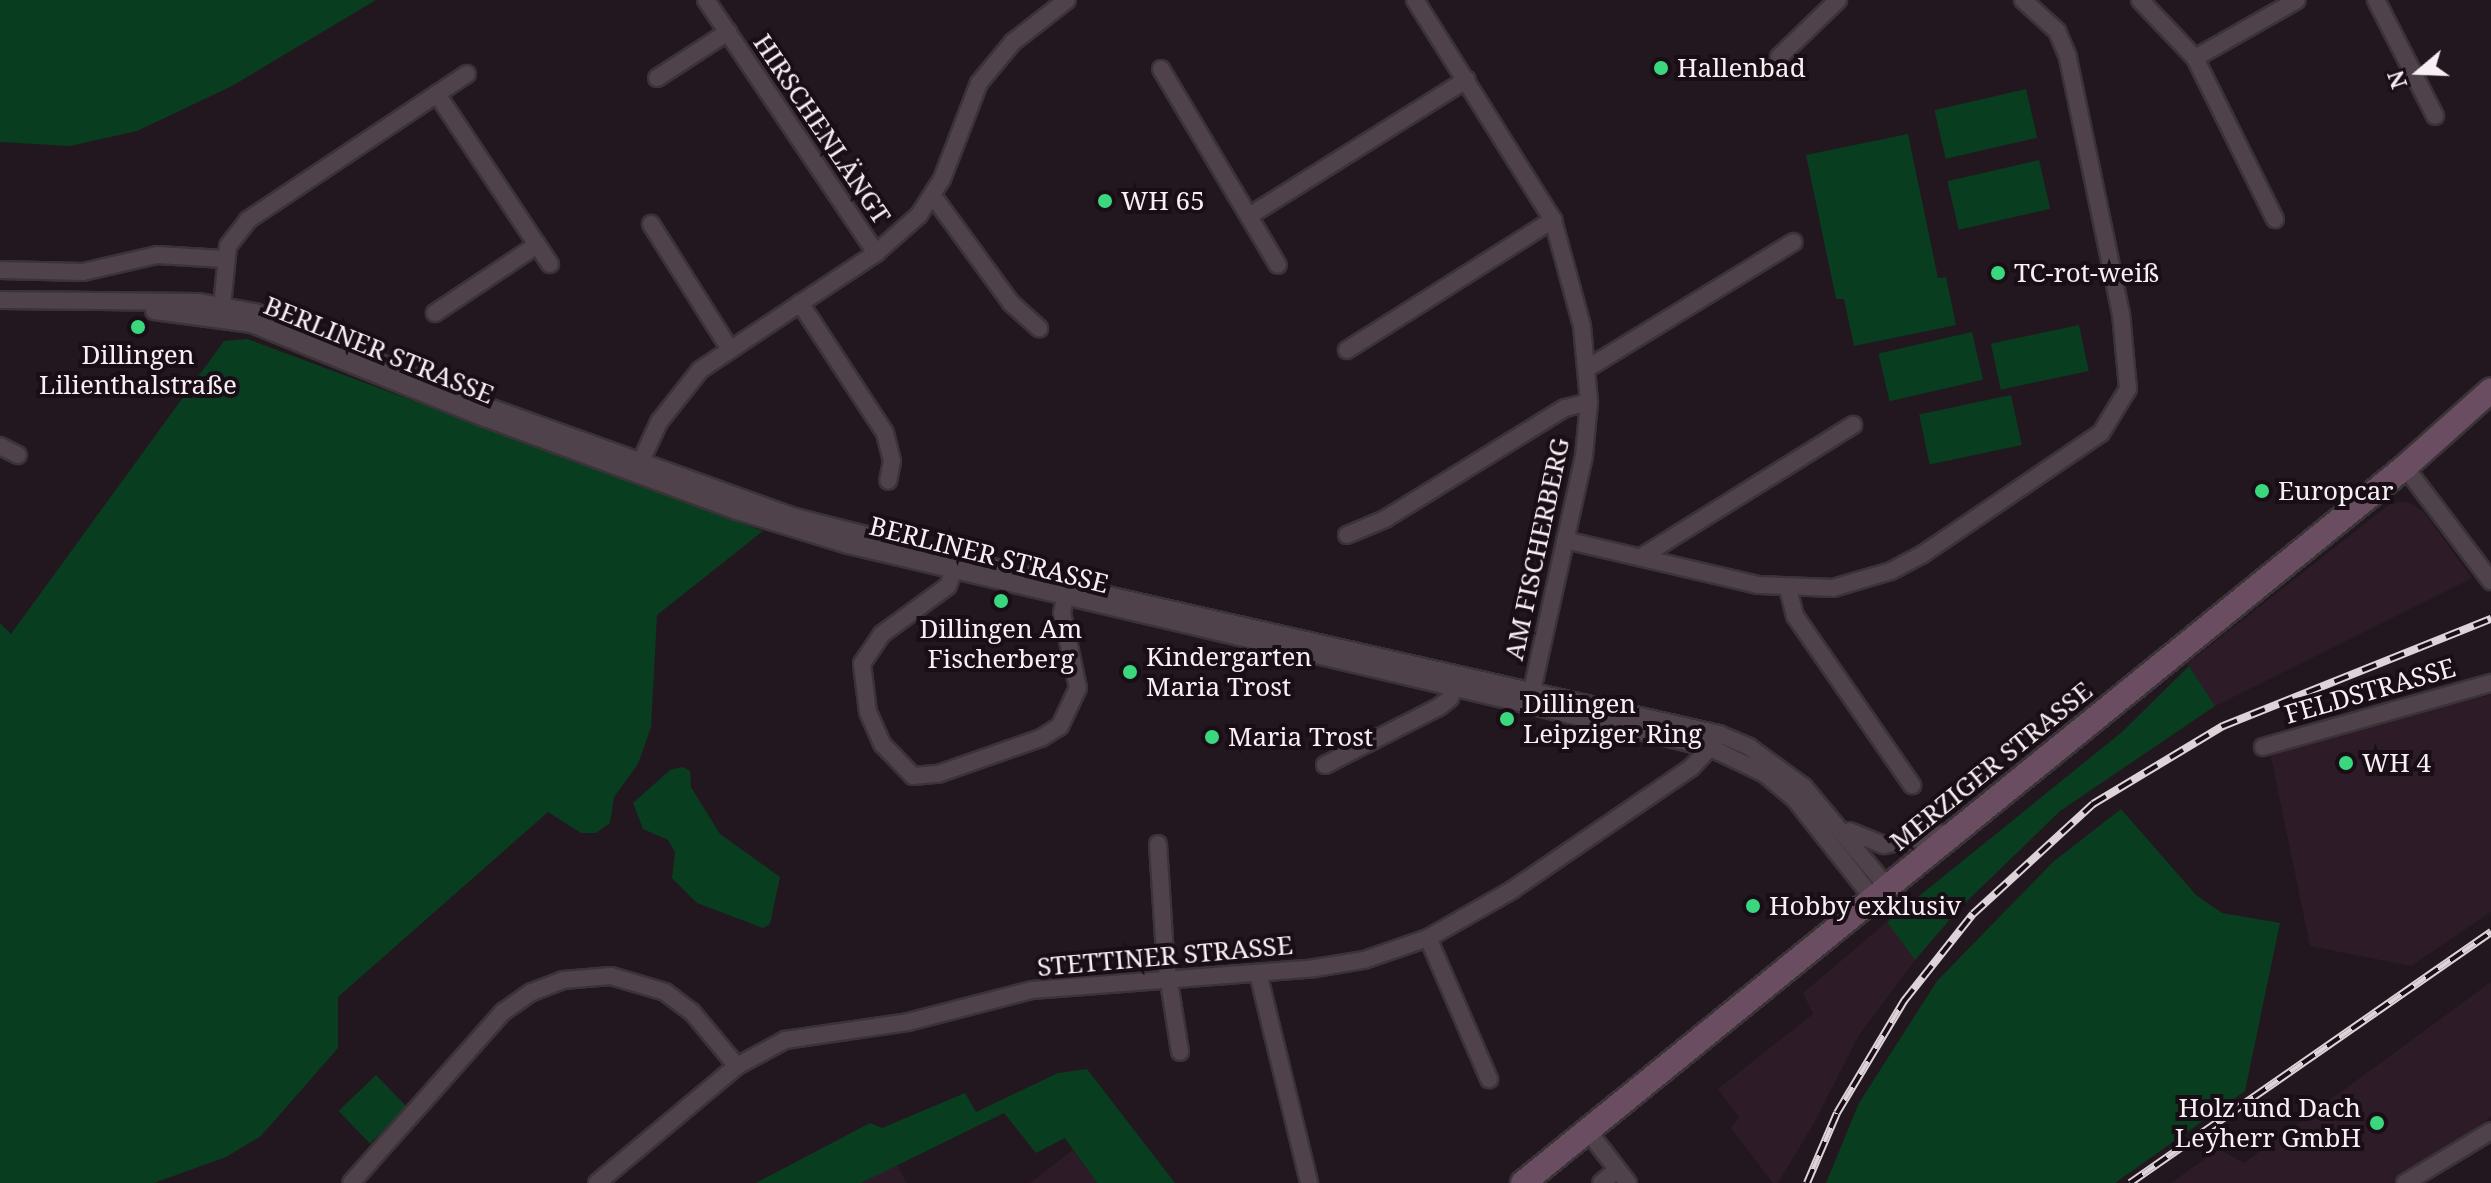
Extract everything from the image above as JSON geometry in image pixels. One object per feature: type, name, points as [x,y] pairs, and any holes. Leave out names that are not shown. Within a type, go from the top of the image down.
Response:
[{"type":"main road","name":"MERZIGER STRASSE","points":[[1523,1183],[2405,467],[2491,390]]},
{"type":"street","name":"HIRSCHENLÄNGT","points":[[706,0],[876,253]]},
{"type":"street","points":[[638,468],[677,394],[729,348],[876,253],[933,196],[979,83],[1013,42],[1067,0]]},
{"type":"street","name":"AM FISCHERBERG","points":[[1415,0],[1553,220],[1572,278],[1588,368],[1589,402],[1584,456],[1530,699]]},
{"type":"street","points":[[1779,57],[1838,0]]},
{"type":"street","points":[[1565,540],[1788,588],[1833,588],[1891,571],[2101,433],[2124,402],[2129,364],[2078,96],[2057,31],[2023,0]]},
{"type":"street","points":[[2140,0],[2195,58],[2275,219]]},
{"type":"street","points":[[2195,58],[2297,0]]},
{"type":"street","points":[[2376,0],[2435,116]]},
{"type":"street","name":"HIRSCHENLÄNGT","points":[[657,78],[728,32]]},
{"type":"street","points":[[1161,69],[1278,265]]},
{"type":"street","points":[[222,311],[224,259],[232,237],[248,220],[467,74]]},
{"type":"street","points":[[1249,216],[1467,79]]},
{"type":"street","points":[[437,94],[550,264]]},
{"type":"street","points":[[933,196],[1011,303],[1039,328]]},
{"type":"street","points":[[1347,350],[1553,220]]},
{"type":"street","points":[[651,224],[729,348]]},
{"type":"street","points":[[1588,368],[1794,242]]},
{"type":"street","points":[[435,313],[537,245]]},
{"type":"street","points":[[0,270],[83,272],[157,255],[224,259]]},
{"type":"street","name":"BERLINER STRASSE","points":[[0,300],[222,311],[791,529],[1715,741],[1774,763],[1841,826],[1880,893]]},
{"type":"street","points":[[800,303],[885,433],[892,461],[888,481]]},
{"type":"street","name":"AM FISCHERBERG","points":[[1347,535],[1385,519],[1565,408],[1589,402]]},
{"type":"street","points":[[1641,557],[1853,425]]},
{"type":"street","points":[[0,446],[18,455]]},
{"type":"street","points":[[2405,467],[2491,581]]},
{"type":"street","points":[[955,566],[948,586],[882,634],[862,664],[868,712],[883,745],[913,776],[938,774],[1014,748],[1060,726],[1078,688],[1064,622],[1066,592]]},
{"type":"street","points":[[1788,588],[1795,616],[1912,785]]},
{"type":"street","points":[[1325,765],[1406,727],[1439,707],[1456,683]]},
{"type":"street","name":"FELDSTRASSE","points":[[2263,747],[2491,683]]},
{"type":"street","name":"BERLINER STRASSE","points":[[1715,741],[1765,774],[1794,798],[1880,893]]},
{"type":"street","name":"STETTINER STRASSE","points":[[597,1183],[737,1066],[766,1048],[806,1035],[908,1022],[1032,990],[1258,973],[1364,960],[1428,938],[1512,890],[1715,741]]},
{"type":"street","name":"BERLINER STRASSE","points":[[1841,826],[1884,845],[1958,829]]},
{"type":"street","points":[[1158,844],[1168,979],[1180,1052]]},
{"type":"street","points":[[1428,938],[1489,1079]]},
{"type":"street","points":[[1258,973],[1309,1183]]},
{"type":"street","points":[[351,1183],[503,1012],[532,992],[563,980],[611,976],[665,992],[692,1012],[737,1066]]},
{"type":"street","points":[[1587,1130],[1622,1177],[1601,1183]]},
{"type":"street","points":[[2405,1183],[2491,1131]]},
{"type":"shaded area","points":[[2408,502],[2424,512],[2472,578],[2215,706],[2187,664],[2391,503]]},
{"type":"shaded area","points":[[2491,695],[2491,912],[2411,966],[2310,946],[2270,752],[2344,728]]},
{"type":"shaded area","points":[[1887,922],[1915,960],[1859,1035],[1814,1123],[1778,1183],[1773,1183],[1731,1128],[1739,1117],[1718,1089],[1813,1014],[1803,993]]},
{"type":"shaded area","points":[[2491,982],[2491,1117],[2392,1183],[2171,1183],[2219,1149],[2244,1163]]},
{"type":"shaded area","points":[[1073,1150],[1097,1183],[1030,1183]]},
{"type":"shaded area","points":[[896,1164],[907,1183],[861,1183]]},
{"type":"green space","points":[[0,0],[376,0],[232,86],[137,131],[70,146],[0,142]]},
{"type":"green space","points":[[2026,89],[2037,138],[1946,159],[1934,110]]},
{"type":"green space","points":[[1908,134],[1938,278],[1946,277],[1956,325],[1854,346],[1844,299],[1836,299],[1806,155]]},
{"type":"green space","points":[[2039,160],[2050,209],[1959,230],[1947,181]]},
{"type":"green space","points":[[2079,325],[2089,371],[2001,390],[1991,344]]},
{"type":"green space","points":[[1972,332],[1983,380],[1889,401],[1878,354]]},
{"type":"green space","points":[[247,339],[763,531],[657,615],[651,727],[638,764],[614,797],[610,823],[596,833],[581,833],[548,812],[338,997],[338,1048],[261,1136],[226,1157],[154,1183],[0,1183],[0,623],[11,634],[224,341]]},
{"type":"green space","points":[[2011,395],[2022,445],[1930,464],[1919,415]]},
{"type":"green space","points":[[2189,666],[2215,706],[2060,811],[1958,910],[1915,960],[1887,922],[2122,732]]},
{"type":"green space","points":[[683,767],[690,771],[691,787],[720,834],[780,877],[770,924],[763,928],[697,903],[672,878],[675,852],[668,840],[643,829],[633,803],[670,770]]},
{"type":"green space","points":[[2121,809],[2196,895],[2222,913],[2280,923],[2245,1091],[2115,1183],[1826,1183],[1859,1103],[1937,981],[2053,862]]},
{"type":"green space","points":[[1087,1069],[1175,1183],[1097,1183],[1065,1138],[1036,1153],[1004,1113],[861,1183],[756,1183],[870,1123],[882,1128],[965,1093],[976,1112],[1058,1073]]},
{"type":"green space","points":[[376,1075],[407,1107],[370,1143],[339,1111]]},
{"type":"railway","points":[[1807,1183],[1837,1113],[1904,1001],[1973,914],[2093,804],[2223,726],[2491,619]]},
{"type":"railway","points":[[2130,1183],[2491,932]]},
{"type":"place","name":"Hallenbad","points":[[1661,68]]},
{"type":"place","name":"WH 65","points":[[1105,201]]},
{"type":"place","name":"TC-rot-weiß","points":[[1998,273]]},
{"type":"place","name":"Dillingen Lilienthalstraße","points":[[138,327]]},
{"type":"place","name":"Europcar","points":[[2262,491]]},
{"type":"place","name":"Dillingen Am Fischerberg","points":[[1001,601]]},
{"type":"place","name":"Kindergarten Maria Trost","points":[[1130,672]]},
{"type":"place","name":"Dillingen Leipziger Ring","points":[[1507,719]]},
{"type":"place","name":"Maria Trost","points":[[1212,737]]},
{"type":"place","name":"WH 4","points":[[2346,763]]},
{"type":"place","name":"Hobby exklusiv","points":[[1753,906]]},
{"type":"place","name":"Holz und Dach Leyherr GmbH","points":[[2377,1123]]}]
